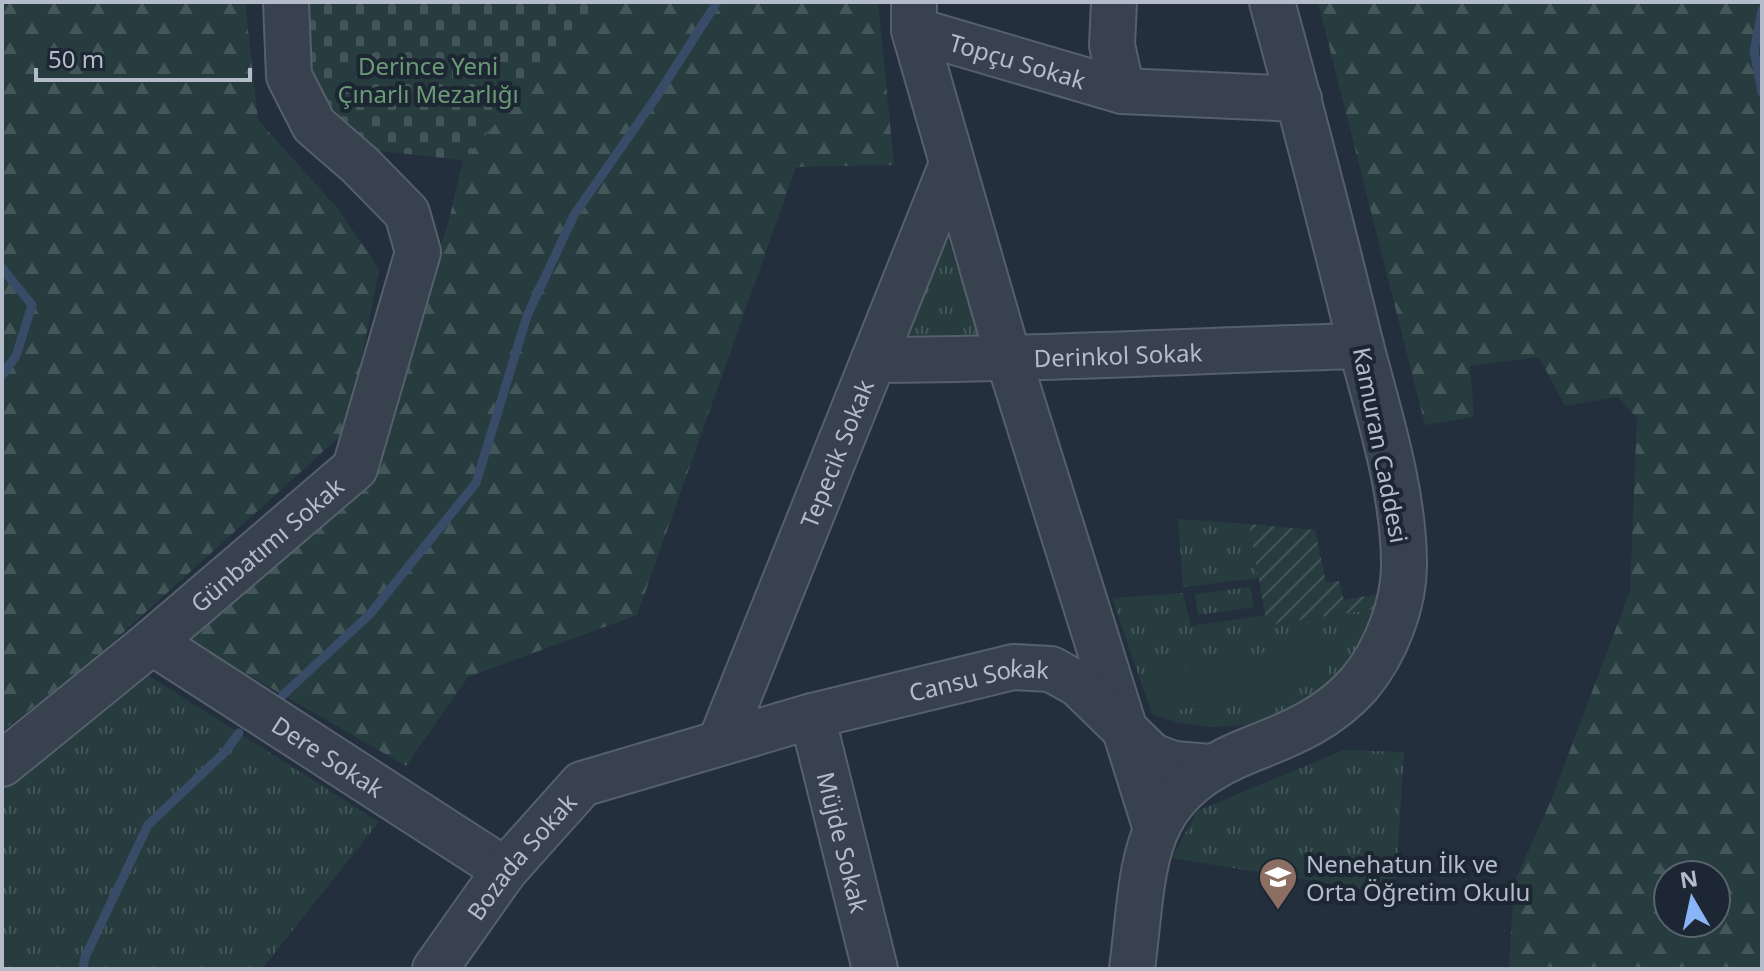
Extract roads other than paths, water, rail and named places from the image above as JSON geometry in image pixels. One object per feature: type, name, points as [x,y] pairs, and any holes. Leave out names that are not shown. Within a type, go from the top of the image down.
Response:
[{"type":"street","name":"Günbatımı Sokak","points":[[2,764],[152,642],[355,468],[418,252],[407,213],[360,165],[314,125],[289,76],[286,2]]},
{"type":"street","name":"Topçu Sokak","points":[[1114,2],[1112,45],[1122,91]]},
{"type":"street","name":"Kamuran Caddesi","points":[[1132,969],[1145,865],[1155,826],[1176,795],[1210,767],[1326,716],[1360,682],[1382,648],[1398,607],[1404,562],[1386,443],[1272,2]]},
{"type":"street","name":"Topçu Sokak","points":[[914,16],[1122,91],[1299,99]]},
{"type":"street","points":[[914,16],[952,164],[1009,360],[1155,826]]},
{"type":"street","name":"Tepecik Sokak","points":[[720,743],[952,164]]},
{"type":"street","name":"Derinkol Sokak","points":[[874,360],[1009,360],[1128,352],[1361,346]]},
{"type":"street","name":"Dere Sokak","points":[[152,642],[505,870]]},
{"type":"street","name":"Cansu Sokak","points":[[720,743],[812,716],[1013,667],[1051,669],[1078,684],[1152,756],[1174,764],[1210,767]]},
{"type":"street","name":"Müjde Sokak","points":[[812,716],[875,969]]},
{"type":"street","name":"Bozada Sokak","points":[[435,969],[505,870],[582,784],[720,743]]},
{"type":"waterway","points":[[283,695],[370,614],[476,483],[527,316],[574,215],[657,96],[717,2]]},
{"type":"waterway","points":[[1762,10],[1754,51],[1762,92]]},
{"type":"waterway","points":[[2,268],[32,305],[16,356],[2,375]]},
{"type":"waterway","points":[[83,969],[85,957],[148,825],[225,752],[239,733]]},
{"type":"place","name":"Nenehatun İlk ve Orta Öğretim Okulu","points":[[1278,911]]},
{"type":"park label","name":"Derince Yeni Çınarlı Mezarlığı","points":[[428,79]]}]
